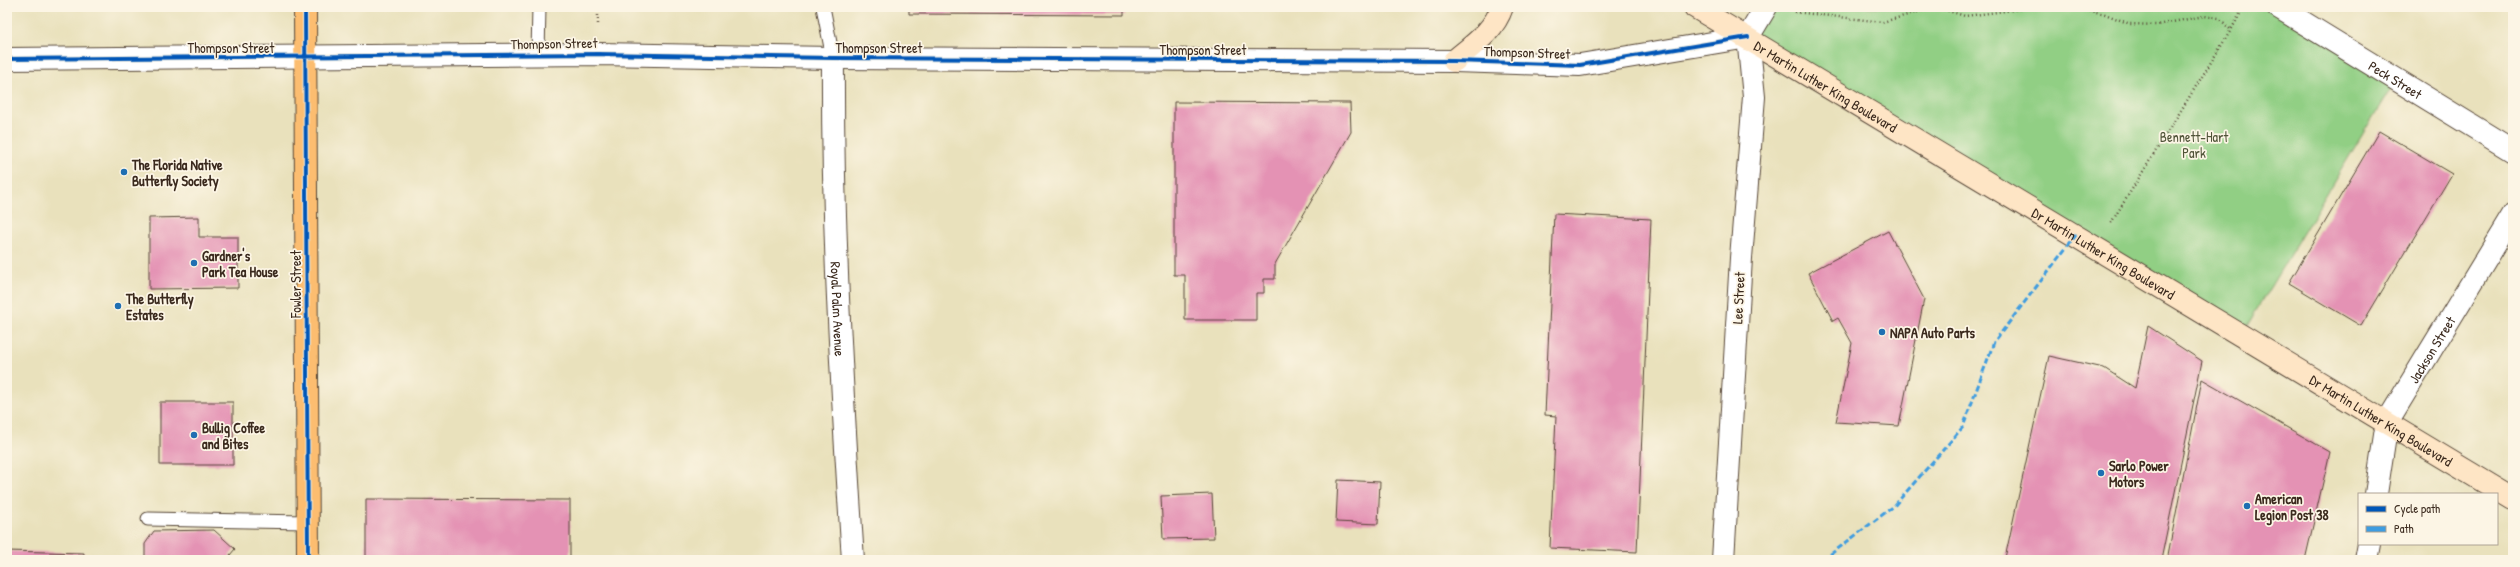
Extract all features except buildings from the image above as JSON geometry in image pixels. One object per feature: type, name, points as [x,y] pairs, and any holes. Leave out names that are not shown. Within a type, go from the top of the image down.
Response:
[{"type":"main road","name":"Fowler Street","points":[[305,7],[308,560]]},
{"type":"main road","points":[[1454,61],[1484,36],[1498,18],[1502,7]]},
{"type":"main road","name":"Dr Martin Luther King Boulevard","points":[[1695,7],[2513,499]]},
{"type":"street","name":"Peck Street","points":[[2278,7],[2513,151]]},
{"type":"street","points":[[1748,38],[1766,8]]},
{"type":"street","name":"Thompson Street","points":[[7,59],[538,54],[833,58],[1454,61],[1580,66],[1748,38]]},
{"type":"street","name":"Lee Street","points":[[1723,560],[1741,258],[1754,97],[1748,38]]},
{"type":"street","name":"Royal Palm Avenue","points":[[833,58],[833,160],[839,339],[853,560]]},
{"type":"street","name":"Jackson Street","points":[[2376,493],[2387,422],[2512,220]]},
{"type":"street","points":[[2366,560],[2369,545]]},
{"type":"lane","points":[[538,54],[539,7]]},
{"type":"lane","points":[[822,7],[833,58]]},
{"type":"lane","points":[[148,519],[308,522]]},
{"type":"path","points":[[598,7],[598,30]]},
{"type":"path","points":[[1766,8],[1883,22],[1935,7],[1965,16],[2037,7]]},
{"type":"path","points":[[2073,7],[2105,14],[2130,24],[2157,24],[2204,16],[2219,18],[2231,30]]},
{"type":"path","points":[[2096,247],[2244,7]]},
{"type":"green space","name":"Bennett-Hart Park","points":[[1766,7],[2278,7],[2396,79],[2242,334],[1747,38]]},
{"type":"marked path","points":[[1823,560],[1894,506],[1963,427],[1994,342],[2076,235]]},
{"type":"cycle path","points":[[305,7],[308,560]]},
{"type":"cycle path","points":[[7,59],[598,54],[833,58],[1454,61],[1580,65],[1748,37]]},
{"type":"place","name":"The Florida Native Butterfly Society","points":[[124,172]]},
{"type":"place","name":"Gardner's Park Tea House","points":[[194,263]]},
{"type":"place","name":"The Butterfly Estates","points":[[118,306]]},
{"type":"place","name":"NAPA Auto Parts","points":[[1882,332]]},
{"type":"place","name":"Bullig Coffee and Bites","points":[[194,435]]},
{"type":"place","name":"Sarlo Power Motors","points":[[2101,473]]},
{"type":"place","name":"American Legion Post 38","points":[[2247,506]]}]
